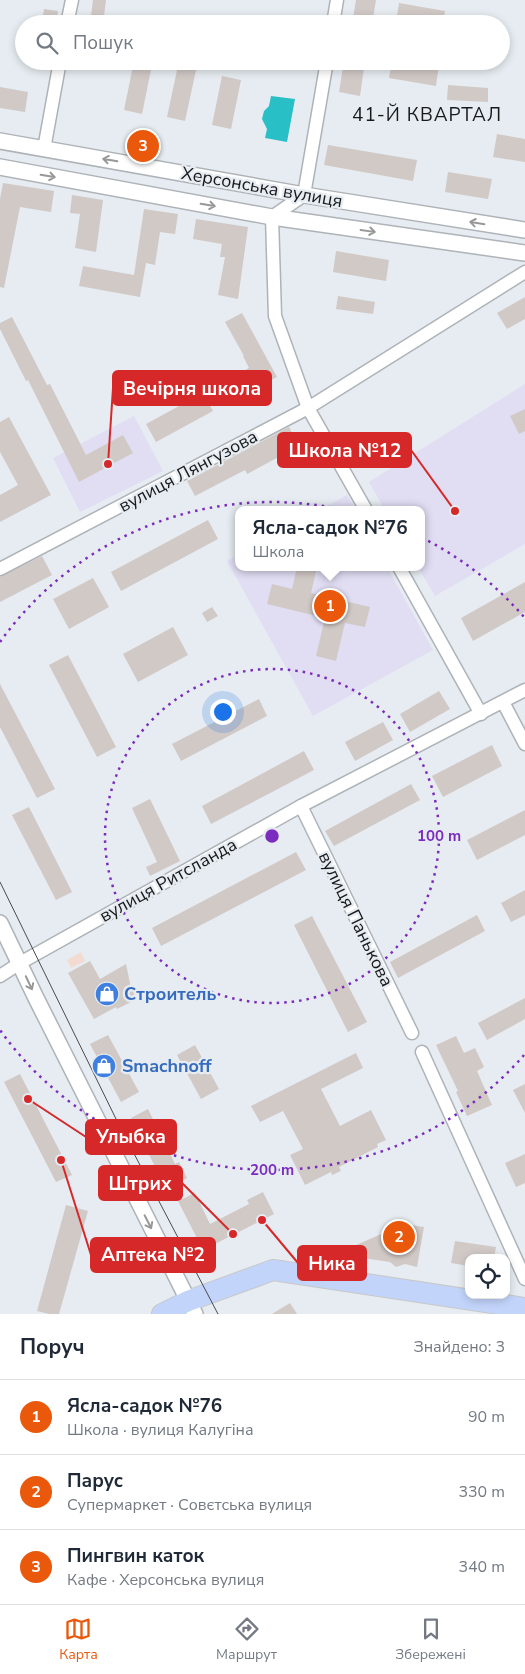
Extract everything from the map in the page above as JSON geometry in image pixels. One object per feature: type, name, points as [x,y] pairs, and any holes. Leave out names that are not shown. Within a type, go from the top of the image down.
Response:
[{"type":"main road","points":[[162,1314],[192,1308],[273,1270],[525,1308]]},
{"type":"street","points":[[69,15],[72,0]]},
{"type":"street","points":[[334,15],[337,0]]},
{"type":"street","points":[[44,149],[58,70]]},
{"type":"street","points":[[325,70],[304,196],[272,217],[275,316],[308,408],[364,506]]},
{"type":"street","name":"Херсонська вулиця","points":[[0,141],[304,196],[525,230]]},
{"type":"street","name":"Херсонська вулиця","points":[[0,167],[272,217],[525,253]]},
{"type":"street","name":"вулиця Лянгузова","points":[[0,569],[308,408],[525,272]]},
{"type":"street","points":[[401,571],[481,714]]},
{"type":"street","name":"вулиця Ритсланда","points":[[0,976],[301,806],[525,690]]},
{"type":"street","points":[[503,702],[525,744]]},
{"type":"street","name":"вулиця Панькова","points":[[301,806],[412,1033]]},
{"type":"street","points":[[0,923],[192,1308]]},
{"type":"street","points":[[422,1052],[525,1279]]},
{"type":"shaded area","points":[[525,384],[525,544],[435,596],[420,571],[425,571],[425,506],[383,506],[369,482]]},
{"type":"shaded area","points":[[134,416],[163,471],[80,512],[53,458]]},
{"type":"shaded area","points":[[347,495],[354,506],[327,506]]},
{"type":"shaded area","points":[[235,557],[235,571],[389,571],[433,650],[313,716],[227,561]]},
{"type":"shaded area","points":[[81,952],[85,961],[71,968],[67,960]]},
{"type":"water","points":[[271,96],[295,99],[287,142],[265,138],[267,129],[262,119],[264,111],[269,106]]},
{"type":"building","points":[[93,0],[106,0],[104,15],[91,15]]},
{"type":"building","points":[[356,0],[376,0],[374,15],[354,15]]},
{"type":"building","points":[[399,3],[445,11],[444,15],[397,15]]},
{"type":"building","points":[[44,9],[58,11],[57,15],[43,15]]},
{"type":"building","points":[[132,70],[151,70],[142,114],[124,110]]},
{"type":"building","points":[[177,70],[196,70],[185,121],[167,117]]},
{"type":"building","points":[[343,70],[364,70],[360,96],[339,92]]},
{"type":"building","points":[[390,70],[438,70],[436,86],[389,78]]},
{"type":"building","points":[[222,76],[241,80],[231,129],[212,125]]},
{"type":"building","points":[[448,85],[488,88],[488,102],[447,100]]},
{"type":"building","points":[[0,87],[28,92],[25,112],[0,108]]},
{"type":"building","points":[[497,134],[525,139],[525,162],[493,157]]},
{"type":"building","points":[[328,145],[417,160],[413,181],[324,165]]},
{"type":"building","points":[[448,172],[492,179],[488,199],[445,192]]},
{"type":"building","points":[[3,183],[54,191],[51,212],[20,207],[4,288],[0,287],[0,199]]},
{"type":"building","points":[[72,195],[103,200],[96,252],[75,248],[80,214],[70,213]]},
{"type":"building","points":[[144,209],[178,214],[175,234],[160,232],[155,265],[146,263],[140,297],[79,286],[83,266],[134,275]]},
{"type":"building","points":[[196,219],[248,227],[238,299],[218,295],[225,257],[220,257],[222,244],[193,239]]},
{"type":"building","points":[[336,251],[389,260],[386,281],[333,272]]},
{"type":"building","points":[[338,296],[375,302],[373,314],[336,309]]},
{"type":"building","points":[[525,297],[525,319],[507,329],[497,313]]},
{"type":"building","points":[[242,313],[277,377],[230,401],[220,383],[249,368],[225,322]]},
{"type":"building","points":[[12,317],[47,385],[50,384],[86,455],[123,435],[133,453],[79,482],[0,329],[0,323]]},
{"type":"building","points":[[203,393],[213,411],[156,442],[146,424]]},
{"type":"building","points":[[525,409],[525,431],[519,434],[510,416]]},
{"type":"building","points":[[9,417],[51,495],[0,522],[0,495],[18,485],[0,452],[0,422]]},
{"type":"building","points":[[289,427],[299,446],[247,474],[245,470],[195,496],[187,481]]},
{"type":"building","points":[[208,520],[218,539],[121,591],[111,572]]},
{"type":"building","points":[[42,556],[52,575],[0,602],[0,577]]},
{"type":"building","points":[[296,571],[316,571],[311,593],[370,607],[365,627],[345,623],[336,661],[316,656],[325,618],[267,604],[272,584],[292,589]]},
{"type":"building","points":[[93,578],[109,607],[69,629],[53,599]]},
{"type":"building","points":[[525,582],[525,612],[473,641],[461,618]]},
{"type":"building","points":[[212,607],[218,616],[207,622],[202,613]]},
{"type":"building","points":[[173,627],[188,655],[138,682],[123,654]]},
{"type":"building","points":[[68,655],[116,747],[97,757],[49,665]]},
{"type":"building","points":[[0,684],[55,789],[37,798],[0,727]]},
{"type":"building","points":[[439,691],[450,709],[410,732],[400,714]]},
{"type":"building","points":[[259,699],[267,716],[181,761],[172,744]]},
{"type":"building","points":[[383,722],[393,740],[355,761],[345,742]]},
{"type":"building","points":[[492,745],[502,766],[443,797],[432,776]]},
{"type":"building","points":[[304,751],[314,770],[211,824],[202,806]]},
{"type":"building","points":[[411,784],[420,800],[334,846],[325,831]]},
{"type":"building","points":[[150,799],[180,861],[150,876],[146,867],[157,862],[132,808]]},
{"type":"building","points":[[29,807],[72,892],[56,900],[12,815]]},
{"type":"building","points":[[525,810],[525,835],[477,860],[467,840]]},
{"type":"building","points":[[296,852],[306,870],[161,946],[152,928]]},
{"type":"building","points":[[525,890],[525,915],[511,922],[501,903]]},
{"type":"building","points":[[477,915],[485,931],[398,978],[390,962]]},
{"type":"building","points":[[312,916],[367,1022],[348,1032],[294,925]]},
{"type":"building","name":"Строитель","points":[[90,961],[100,979],[126,964],[131,988],[137,999],[117,1009],[116,1007],[94,1019],[68,973]]},
{"type":"building","points":[[525,998],[525,1019],[487,1040],[478,1023]]},
{"type":"building","points":[[108,1035],[139,1092],[121,1102],[90,1044]]},
{"type":"building","points":[[456,1036],[464,1053],[475,1048],[484,1067],[477,1071],[492,1105],[467,1116],[456,1092],[458,1091],[436,1045]]},
{"type":"building","points":[[195,1045],[219,1089],[201,1099],[177,1055]]},
{"type":"building","points":[[356,1053],[363,1068],[321,1089],[340,1126],[371,1110],[386,1140],[377,1144],[378,1147],[339,1167],[341,1171],[332,1175],[331,1172],[305,1185],[290,1155],[303,1149],[283,1111],[260,1122],[251,1106]]},
{"type":"building","points":[[20,1074],[72,1175],[56,1182],[4,1082]]},
{"type":"building","points":[[525,1084],[525,1113],[513,1090]]},
{"type":"building","points":[[148,1109],[175,1164],[179,1162],[187,1178],[166,1189],[131,1118]]},
{"type":"building","points":[[525,1154],[525,1183],[516,1187],[505,1163]]},
{"type":"building","points":[[263,1192],[274,1214],[203,1250],[178,1201],[195,1193],[210,1224],[249,1204],[247,1200]]},
{"type":"building","points":[[66,1205],[88,1211],[59,1314],[49,1314],[37,1311]]},
{"type":"building","points":[[404,1224],[424,1227],[417,1267],[405,1264],[396,1267],[390,1262],[356,1257],[353,1254],[354,1246]]},
{"type":"building","points":[[455,1241],[496,1247],[495,1254],[465,1254],[465,1265],[451,1263]]},
{"type":"building","points":[[290,1303],[297,1314],[272,1314]]},
{"type":"tram line","points":[[0,882],[118,1123],[218,1314]]},
{"type":"place","name":"Пингвин каток","points":[[143,146]]},
{"type":"place","name":"Вечірня школа","points":[[108,464]]},
{"type":"place","name":"Школа №12","points":[[455,511]]},
{"type":"place","name":"Ясла-садок №76","points":[[330,606]]},
{"type":"place","name":"Строитель","points":[[107,994]]},
{"type":"place","name":"Smachnoff","points":[[104,1066]]},
{"type":"place","name":"Улыбка","points":[[28,1099]]},
{"type":"place","name":"Аптека №2","points":[[61,1160]]},
{"type":"place","name":"Ника","points":[[262,1220]]},
{"type":"place","name":"Штрих","points":[[233,1234]]},
{"type":"place","name":"Парус","points":[[399,1237]]},
{"type":"district","name":"41-Й КВАРТАЛ","points":[[427,115]]}]
